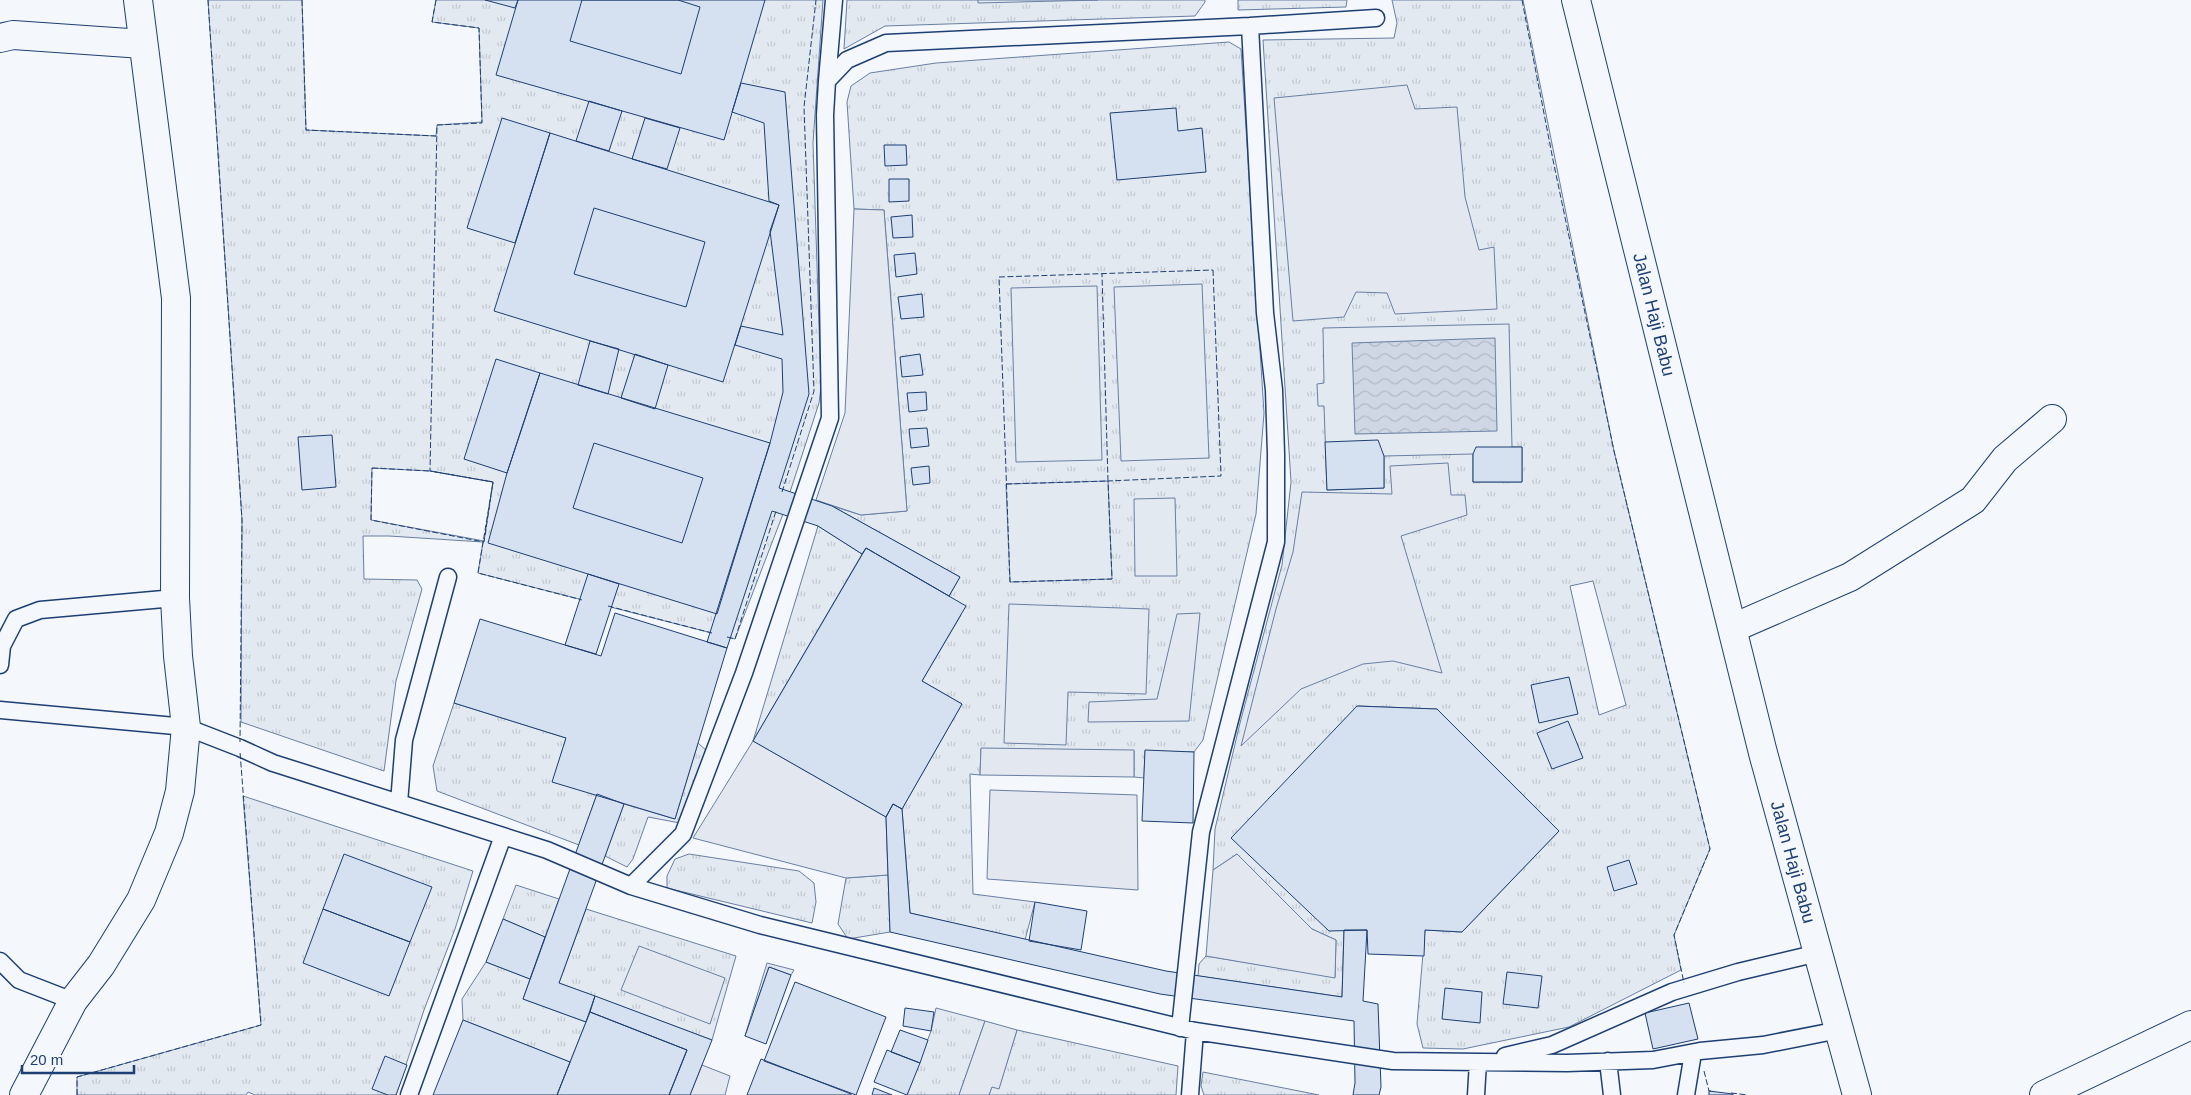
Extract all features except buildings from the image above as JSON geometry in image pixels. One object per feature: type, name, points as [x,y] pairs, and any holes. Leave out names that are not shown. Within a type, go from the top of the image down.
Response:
[{"type":"street","points":[[24,1095],[73,1001],[101,965],[141,900],[169,833],[180,791],[186,727],[178,656],[175,598],[176,298],[138,0]]},
{"type":"street","name":"Jalan Haji Babu","points":[[1576,0],[1764,753],[1857,1095]]},
{"type":"street","points":[[0,38],[13,35],[143,44]]},
{"type":"street","points":[[1733,628],[1850,577],[1973,500],[2005,459],[2052,419]]},
{"type":"street","points":[[2044,1095],[2191,1025]]},
{"type":"lane","points":[[631,886],[683,834],[744,673],[830,418],[825,115],[834,0]]},
{"type":"lane","points":[[827,80],[847,60],[886,43],[1250,26],[1376,18]]},
{"type":"lane","points":[[1190,1095],[1188,1029],[1201,832],[1276,542],[1274,390],[1265,313],[1250,26]]},
{"type":"lane","points":[[399,803],[404,740],[448,577]]},
{"type":"lane","points":[[0,665],[2,646],[16,619],[40,610],[175,598]]},
{"type":"lane","points":[[0,710],[186,727],[273,763],[547,850],[631,886],[760,925],[1188,1029],[1393,1061],[1478,1062],[1653,1060],[1693,1053],[1764,1046],[1839,1030]]},
{"type":"lane","points":[[409,1095],[503,836]]},
{"type":"lane","points":[[1478,1062],[1552,1045],[1672,992],[1738,972],[1818,953]]},
{"type":"lane","points":[[0,961],[19,980],[73,1001]]},
{"type":"lane","points":[[1686,1095],[1693,1053]]},
{"type":"lane","points":[[1608,1061],[1612,1095]]},
{"type":"lane","points":[[1476,1095],[1478,1062]]},
{"type":"green space","points":[[208,0],[302,0],[306,130],[436,136],[437,125],[482,122],[479,28],[432,22],[436,0],[823,0],[813,143],[821,387],[819,403],[790,492],[783,490],[776,512],[783,514],[735,639],[478,573],[483,542],[363,536],[364,579],[417,580],[422,589],[396,681],[384,771],[241,722],[242,520]],"holes":[[[372,468],[430,471],[493,482],[484,541],[371,520]]]},
{"type":"green space","points":[[847,0],[1205,0],[1205,2],[1195,16],[885,26],[844,49]]},
{"type":"green space","points":[[978,0],[1098,0],[978,3]]},
{"type":"green space","points":[[1238,0],[1347,0],[1346,7],[1238,10]]},
{"type":"green space","points":[[1392,0],[1523,0],[1614,451],[1710,849],[1674,935],[1681,970],[1569,1027],[1463,1049],[1423,1048],[1417,1024],[1425,930],[1462,932],[1559,831],[1437,709],[1358,706],[1344,930],[1342,997],[1198,976],[1199,964],[1206,956],[1335,977],[1336,940],[1312,929],[1237,854],[1213,870],[1215,829],[1240,723],[1282,565],[1291,482],[1263,40],[1394,38],[1397,23]],"holes":[[[1593,581],[1626,705],[1599,715],[1570,586]]]},
{"type":"green space","points":[[1229,42],[1241,49],[1264,413],[1256,514],[1203,740],[1194,752],[1145,751],[1144,778],[1134,777],[1134,751],[981,749],[980,775],[970,774],[973,894],[1035,902],[1025,940],[910,913],[902,809],[962,704],[922,681],[961,615],[949,596],[960,577],[832,506],[861,515],[907,511],[884,210],[854,209],[847,102],[851,86],[870,73],[936,63]]},
{"type":"green space","points":[[1202,284],[1209,458],[1121,461],[1114,287]]},
{"type":"green space","points":[[1097,286],[1102,460],[1016,462],[1011,288]]},
{"type":"green space","points":[[1509,324],[1512,447],[1522,447],[1522,482],[1473,482],[1473,454],[1384,456],[1384,488],[1327,490],[1324,406],[1318,406],[1317,384],[1324,383],[1323,328]]},
{"type":"green space","points":[[1108,481],[1112,579],[1010,582],[1006,484]]},
{"type":"green space","points":[[1175,498],[1177,576],[1135,576],[1134,499]]},
{"type":"green space","points":[[818,526],[862,554],[753,741]]},
{"type":"green space","points":[[1009,604],[1149,609],[1146,694],[1068,692],[1066,745],[1004,743]]},
{"type":"green space","points":[[454,703],[566,738],[553,782],[597,794],[579,845],[437,791],[433,766]]},
{"type":"green space","points":[[698,743],[708,752],[680,823],[648,817],[633,859],[627,867],[605,856],[624,804],[675,819]]},
{"type":"green space","points":[[243,796],[473,871],[455,929],[424,1010],[396,1095],[255,1095],[248,1092],[246,1095],[77,1095],[77,1077],[261,1025]]},
{"type":"green space","points":[[689,854],[799,871],[814,883],[816,902],[812,923],[667,888],[667,876],[675,859]]},
{"type":"green space","points":[[888,875],[890,932],[848,939],[838,924],[846,878]]},
{"type":"green space","points":[[516,885],[559,899],[545,937],[503,919]]},
{"type":"green space","points":[[586,909],[736,956],[712,1040],[559,983]]},
{"type":"green space","points":[[486,962],[530,979],[523,999],[586,1022],[570,1062],[463,1020],[462,999]]},
{"type":"green space","points":[[767,963],[794,970],[791,975],[769,967],[745,1036]]},
{"type":"green space","points":[[936,1008],[985,1021],[959,1095],[907,1095],[931,1031]]},
{"type":"green space","points":[[1017,1030],[1178,1066],[1176,1095],[989,1095],[992,1086],[999,1088]]},
{"type":"green space","points":[[1203,1072],[1319,1095],[1204,1095],[1201,1086]]},
{"type":"shaded area","points":[[1407,85],[1415,109],[1457,107],[1465,197],[1479,250],[1494,247],[1497,309],[1395,314],[1387,293],[1356,292],[1344,317],[1293,321],[1274,98]]},
{"type":"shaded area","points":[[854,209],[884,210],[907,511],[861,515],[816,500],[845,413]]},
{"type":"shaded area","points":[[1448,463],[1451,495],[1465,495],[1467,515],[1401,536],[1442,673],[1393,661],[1363,664],[1301,689],[1241,746],[1276,609],[1293,552],[1302,492],[1392,494],[1390,466]]},
{"type":"shaded area","points":[[1200,613],[1189,721],[1088,722],[1089,702],[1157,699],[1177,614]]},
{"type":"shaded area","points":[[753,741],[886,817],[888,875],[846,878],[693,838]]},
{"type":"shaded area","points":[[981,748],[1134,750],[1134,777],[980,775]]},
{"type":"shaded area","points":[[990,790],[1137,795],[1138,890],[987,879]]},
{"type":"shaded area","points":[[1237,854],[1312,929],[1336,940],[1335,978],[1206,956],[1213,870]]},
{"type":"shaded area","points":[[639,946],[725,978],[710,1024],[621,990]]},
{"type":"shaded area","points":[[985,1021],[1017,1030],[999,1089],[992,1087],[989,1095],[959,1095]]},
{"type":"shaded area","points":[[702,1065],[730,1076],[725,1095],[690,1095]]},
{"type":"water","points":[[1495,338],[1497,431],[1355,434],[1352,343]]},
{"type":"fence","points":[[208,0],[242,520],[240,742]]},
{"type":"fence","points":[[302,0],[306,130],[436,136]]},
{"type":"fence","points":[[436,0],[432,22],[479,28],[482,123],[437,125],[430,471],[493,482],[478,573],[582,600]]},
{"type":"fence","points":[[782,492],[814,391],[804,107],[816,0]]},
{"type":"fence","points":[[1522,0],[1553,160],[1614,451],[1710,849],[1674,935],[1684,983]]},
{"type":"fence","points":[[1213,270],[1221,476],[1108,481],[1112,579],[1010,582],[999,277],[1213,270]]},
{"type":"fence","points":[[1006,484],[1108,481],[1102,274]]},
{"type":"fence","points":[[372,468],[430,471],[493,482],[484,542],[371,520],[372,468]]},
{"type":"fence","points":[[727,637],[735,639],[776,511]]},
{"type":"fence","points":[[608,606],[712,633]]},
{"type":"fence","points":[[77,1095],[77,1077],[261,1025],[240,752]]},
{"type":"fence","points":[[1704,1071],[1709,1091],[1711,1091]]},
{"type":"fence","points":[[1731,1093],[1748,1095]]}]
